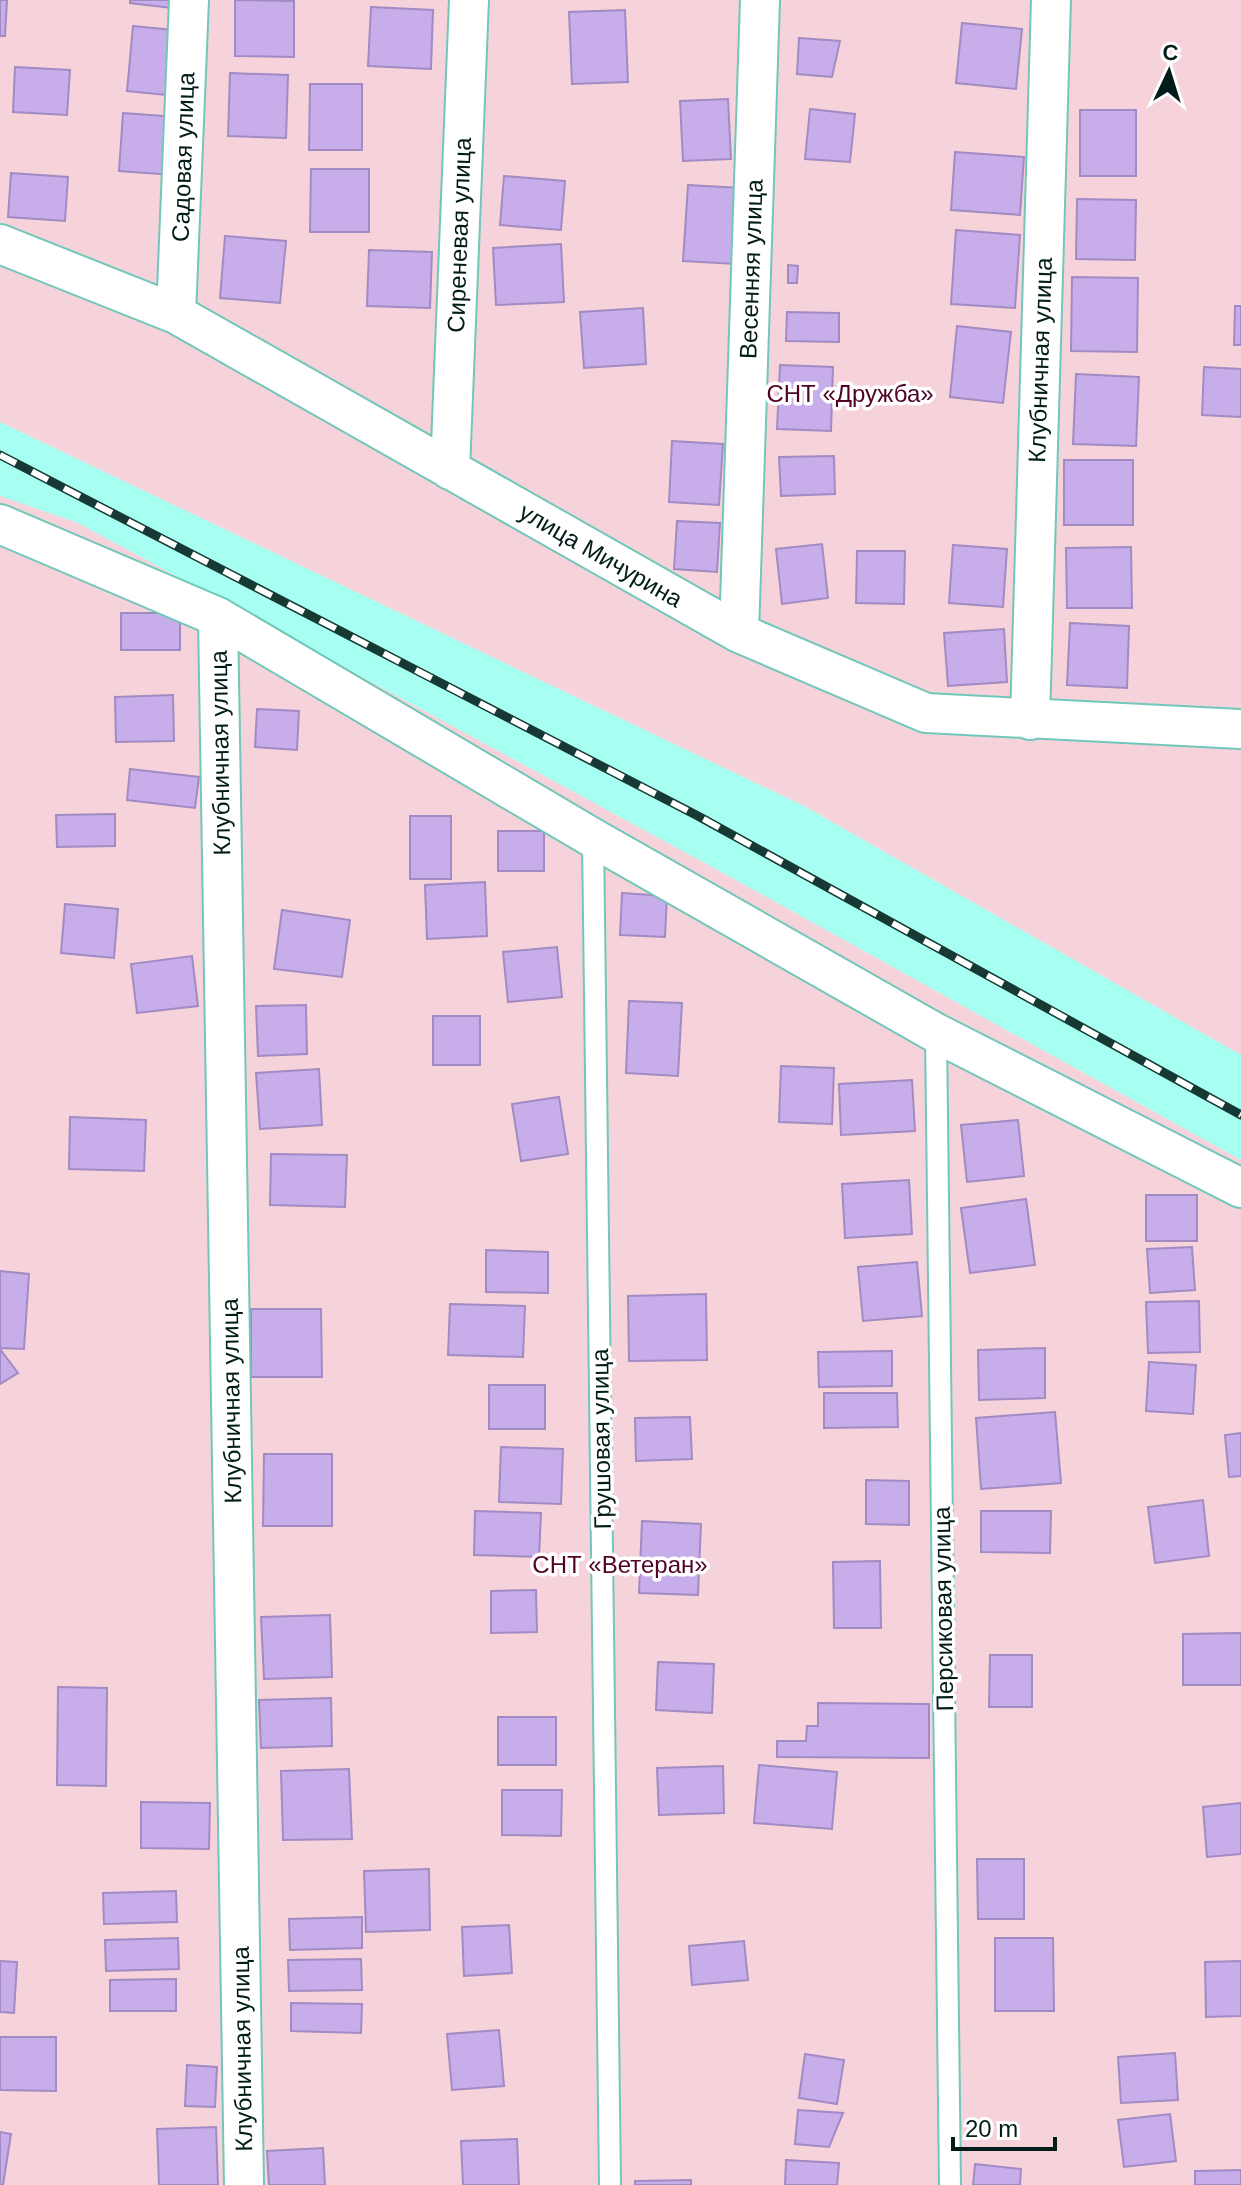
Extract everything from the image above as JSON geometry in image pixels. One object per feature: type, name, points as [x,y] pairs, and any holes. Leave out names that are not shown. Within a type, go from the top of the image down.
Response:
[{"type":"street","name":"Садовая улица","points":[[176,314],[189,0]]},
{"type":"street","name":"Сиреневая улица","points":[[450,470],[469,0]]},
{"type":"street","name":"Весенняя улица","points":[[739,633],[760,0]]},
{"type":"street","name":"Клубничная улица","points":[[1030,720],[1051,0]]},
{"type":"street","name":"улица Мичурина","points":[[0,244],[176,314],[739,633],[926,713],[1241,729]]},
{"type":"street","points":[[0,524],[218,617],[593,838],[936,1033],[1241,1188]]},
{"type":"street","name":"Клубничная улица","points":[[218,617],[244,2185]]},
{"type":"lane","name":"Грушовая улица","points":[[593,838],[610,2185]]},
{"type":"lane","name":"Персиковая улица","points":[[936,1033],[950,2185]]},
{"type":"green space","name":"СНТ «Дружба»","points":[[0,0],[1241,0],[1241,1055],[804,806],[0,422]]},
{"type":"green space","name":"СНТ «Ветеран»","points":[[0,496],[78,523],[714,868],[1241,1160],[1241,2185],[0,2185]]},
{"type":"building","points":[[0,0],[7,0],[5,36],[0,36]]},
{"type":"building","points":[[130,0],[181,0],[180,9],[130,3]]},
{"type":"building","points":[[235,0],[294,1],[294,57],[235,56]]},
{"type":"building","points":[[371,7],[433,10],[431,69],[368,66]]},
{"type":"building","points":[[625,10],[628,82],[572,84],[569,12]]},
{"type":"building","points":[[962,23],[1022,29],[1016,89],[956,83]]},
{"type":"building","points":[[133,26],[183,31],[177,96],[127,91]]},
{"type":"building","points":[[799,38],[840,41],[832,77],[797,74]]},
{"type":"building","points":[[15,67],[70,70],[67,115],[13,112]]},
{"type":"building","points":[[230,73],[288,75],[286,138],[228,136]]},
{"type":"building","points":[[310,84],[362,84],[362,150],[309,150]]},
{"type":"building","points":[[728,99],[731,159],[683,161],[680,101]]},
{"type":"building","points":[[810,109],[855,114],[850,162],[805,159]]},
{"type":"building","points":[[1080,110],[1136,110],[1136,176],[1080,176]]},
{"type":"building","points":[[123,113],[177,117],[173,175],[119,171]]},
{"type":"building","points":[[955,152],[1024,157],[1020,215],[951,210]]},
{"type":"building","points":[[311,169],[369,169],[369,232],[310,232]]},
{"type":"building","points":[[11,173],[68,177],[65,221],[8,217]]},
{"type":"building","points":[[504,176],[565,181],[561,230],[500,225]]},
{"type":"building","points":[[688,185],[741,188],[737,264],[683,261]]},
{"type":"building","points":[[1077,199],[1136,200],[1135,260],[1076,259]]},
{"type":"building","points":[[956,230],[1020,235],[1015,308],[951,304]]},
{"type":"building","points":[[225,236],[286,241],[280,303],[220,298]]},
{"type":"building","points":[[561,244],[564,302],[496,305],[493,248]]},
{"type":"building","points":[[369,250],[432,252],[430,308],[367,306]]},
{"type":"building","points":[[788,265],[798,266],[797,283],[788,283]]},
{"type":"building","points":[[1072,277],[1138,278],[1137,352],[1071,351]]},
{"type":"building","points":[[1235,306],[1241,306],[1241,345],[1234,345]]},
{"type":"building","points":[[643,308],[646,364],[584,368],[580,312]]},
{"type":"building","points":[[787,312],[839,313],[839,342],[786,341]]},
{"type":"building","points":[[957,326],[1011,332],[1003,403],[950,397]]},
{"type":"building","points":[[780,365],[833,367],[831,431],[777,429]]},
{"type":"building","points":[[1204,367],[1241,369],[1241,417],[1202,415]]},
{"type":"building","points":[[1076,374],[1139,377],[1136,446],[1073,444]]},
{"type":"building","points":[[672,441],[723,444],[719,505],[669,502]]},
{"type":"building","points":[[834,456],[835,494],[781,496],[779,457]]},
{"type":"building","points":[[1064,460],[1133,460],[1133,525],[1064,525]]},
{"type":"building","points":[[677,521],[720,523],[717,572],[674,569]]},
{"type":"building","points":[[822,544],[828,598],[782,604],[776,549]]},
{"type":"building","points":[[953,545],[1007,549],[1003,607],[949,603]]},
{"type":"building","points":[[1131,547],[1132,608],[1067,608],[1066,548]]},
{"type":"building","points":[[857,551],[905,551],[904,604],[856,603]]},
{"type":"building","points":[[121,613],[180,613],[180,650],[121,650]]},
{"type":"building","points":[[1070,623],[1129,626],[1127,688],[1067,685]]},
{"type":"building","points":[[1004,629],[1007,682],[948,686],[944,633]]},
{"type":"building","points":[[173,695],[174,741],[116,742],[115,697]]},
{"type":"building","points":[[257,709],[299,711],[297,750],[255,747]]},
{"type":"building","points":[[130,769],[199,777],[195,808],[127,800]]},
{"type":"building","points":[[115,814],[115,846],[57,847],[56,815]]},
{"type":"building","points":[[410,816],[451,816],[451,879],[410,879]]},
{"type":"building","points":[[498,831],[544,831],[544,871],[498,871]]},
{"type":"building","points":[[485,882],[487,936],[427,939],[425,885]]},
{"type":"building","points":[[622,893],[667,896],[665,937],[620,935]]},
{"type":"building","points":[[65,904],[118,909],[114,958],[61,953]]},
{"type":"building","points":[[282,910],[350,920],[342,977],[274,969]]},
{"type":"building","points":[[557,947],[562,997],[508,1002],[503,952]]},
{"type":"building","points":[[192,956],[198,1006],[137,1013],[131,964]]},
{"type":"building","points":[[629,1001],[682,1003],[678,1076],[626,1073]]},
{"type":"building","points":[[306,1005],[307,1054],[258,1056],[256,1006]]},
{"type":"building","points":[[433,1016],[480,1016],[480,1065],[433,1065]]},
{"type":"building","points":[[781,1066],[834,1068],[832,1124],[779,1122]]},
{"type":"building","points":[[319,1069],[322,1125],[260,1129],[256,1073]]},
{"type":"building","points":[[912,1080],[915,1131],[841,1135],[839,1084]]},
{"type":"building","points":[[559,1097],[568,1154],[521,1161],[512,1104]]},
{"type":"building","points":[[70,1117],[146,1120],[144,1171],[69,1169]]},
{"type":"building","points":[[1018,1120],[1024,1176],[967,1182],[961,1125]]},
{"type":"building","points":[[271,1154],[347,1155],[345,1207],[270,1205]]},
{"type":"building","points":[[909,1180],[912,1234],[845,1238],[842,1184]]},
{"type":"building","points":[[1146,1195],[1197,1195],[1197,1241],[1146,1241]]},
{"type":"building","points":[[1026,1199],[1035,1265],[970,1273],[961,1208]]},
{"type":"building","points":[[1192,1247],[1195,1290],[1150,1293],[1147,1249]]},
{"type":"building","points":[[486,1250],[548,1252],[548,1293],[486,1292]]},
{"type":"building","points":[[917,1262],[922,1316],[863,1321],[858,1267]]},
{"type":"building","points":[[0,1271],[29,1274],[24,1349],[0,1348]]},
{"type":"building","points":[[706,1294],[707,1360],[629,1361],[628,1296]]},
{"type":"building","points":[[1199,1301],[1200,1352],[1148,1353],[1146,1302]]},
{"type":"building","points":[[450,1304],[525,1306],[523,1357],[448,1355]]},
{"type":"building","points":[[251,1309],[321,1309],[322,1377],[251,1377]]},
{"type":"building","points":[[1045,1348],[1045,1398],[979,1400],[978,1350]]},
{"type":"building","points":[[0,1349],[18,1373],[0,1384]]},
{"type":"building","points":[[892,1351],[892,1386],[819,1387],[818,1352]]},
{"type":"building","points":[[1149,1362],[1196,1365],[1193,1414],[1146,1411]]},
{"type":"building","points":[[489,1385],[545,1385],[545,1429],[489,1429]]},
{"type":"building","points":[[824,1393],[897,1393],[898,1427],[824,1428]]},
{"type":"building","points":[[1055,1412],[1061,1483],[981,1489],[976,1418]]},
{"type":"building","points":[[690,1417],[692,1459],[636,1461],[635,1418]]},
{"type":"building","points":[[1241,1433],[1241,1476],[1229,1477],[1225,1435]]},
{"type":"building","points":[[501,1447],[563,1449],[561,1504],[499,1502]]},
{"type":"building","points":[[264,1454],[332,1454],[332,1526],[263,1526]]},
{"type":"building","points":[[866,1480],[909,1481],[909,1525],[866,1524]]},
{"type":"building","points":[[1203,1500],[1209,1556],[1155,1563],[1148,1507]]},
{"type":"building","points":[[475,1511],[541,1513],[539,1557],[474,1555]]},
{"type":"building","points":[[981,1511],[1051,1511],[1050,1553],[981,1552]]},
{"type":"building","points":[[642,1521],[701,1524],[698,1595],[639,1593]]},
{"type":"building","points":[[880,1561],[881,1628],[834,1628],[833,1562]]},
{"type":"building","points":[[536,1590],[537,1632],[491,1633],[491,1591]]},
{"type":"building","points":[[330,1615],[332,1677],[264,1679],[261,1617]]},
{"type":"building","points":[[1241,1633],[1241,1685],[1183,1685],[1183,1634]]},
{"type":"building","points":[[990,1655],[1032,1655],[1032,1707],[989,1707]]},
{"type":"building","points":[[658,1662],[714,1664],[712,1713],[656,1710]]},
{"type":"building","points":[[58,1687],[107,1688],[106,1786],[57,1785]]},
{"type":"building","points":[[331,1698],[332,1746],[261,1748],[259,1700]]},
{"type":"building","points":[[818,1703],[929,1704],[929,1758],[777,1757],[777,1741],[806,1741],[807,1726],[818,1726]]},
{"type":"building","points":[[498,1717],[556,1717],[556,1765],[498,1765]]},
{"type":"building","points":[[759,1765],[837,1772],[832,1829],[754,1823]]},
{"type":"building","points":[[723,1766],[724,1813],[659,1815],[657,1768]]},
{"type":"building","points":[[349,1769],[352,1839],[283,1840],[281,1771]]},
{"type":"building","points":[[502,1790],[562,1790],[561,1836],[502,1835]]},
{"type":"building","points":[[141,1802],[210,1803],[209,1849],[141,1848]]},
{"type":"building","points":[[1241,1803],[1241,1854],[1207,1857],[1203,1807]]},
{"type":"building","points":[[977,1859],[1024,1859],[1024,1919],[978,1919]]},
{"type":"building","points":[[429,1869],[430,1930],[366,1932],[364,1871]]},
{"type":"building","points":[[176,1891],[177,1922],[104,1924],[103,1893]]},
{"type":"building","points":[[362,1917],[362,1948],[290,1950],[289,1919]]},
{"type":"building","points":[[509,1925],[512,1973],[464,1976],[462,1927]]},
{"type":"building","points":[[178,1938],[179,1969],[106,1971],[105,1940]]},
{"type":"building","points":[[995,1938],[1053,1938],[1054,2011],[995,2011]]},
{"type":"building","points":[[744,1941],[748,1980],[692,1985],[689,1946]]},
{"type":"building","points":[[361,1959],[362,1990],[289,1991],[288,1960]]},
{"type":"building","points":[[0,1961],[17,1962],[14,2013],[0,2012]]},
{"type":"building","points":[[1241,1961],[1241,2016],[1206,2017],[1205,1962]]},
{"type":"building","points":[[176,1979],[176,2011],[110,2011],[110,1980]]},
{"type":"building","points":[[291,2003],[362,2004],[361,2033],[291,2031]]},
{"type":"building","points":[[499,2030],[504,2086],[452,2090],[447,2034]]},
{"type":"building","points":[[0,2037],[56,2037],[56,2091],[0,2090]]},
{"type":"building","points":[[1175,2053],[1178,2100],[1121,2103],[1118,2057]]},
{"type":"building","points":[[805,2054],[844,2060],[837,2104],[799,2098]]},
{"type":"building","points":[[187,2065],[217,2067],[215,2107],[185,2106]]},
{"type":"building","points":[[798,2110],[843,2113],[829,2147],[795,2144]]},
{"type":"building","points":[[1170,2114],[1176,2161],[1124,2167],[1118,2120]]},
{"type":"building","points":[[216,2127],[218,2185],[159,2185],[157,2129]]},
{"type":"building","points":[[0,2132],[11,2134],[3,2185],[0,2185]]},
{"type":"building","points":[[517,2139],[519,2185],[463,2185],[461,2141]]},
{"type":"building","points":[[323,2148],[325,2185],[269,2185],[267,2151]]},
{"type":"building","points":[[786,2160],[839,2163],[837,2185],[785,2185]]},
{"type":"building","points":[[975,2164],[1021,2169],[1020,2185],[973,2185]]},
{"type":"building","points":[[1241,2170],[1241,2185],[1195,2185],[1195,2171]]},
{"type":"building","points":[[691,2180],[691,2185],[635,2185],[635,2181]]},
{"type":"railway","points":[[0,455],[698,816],[1241,1115]]}]
